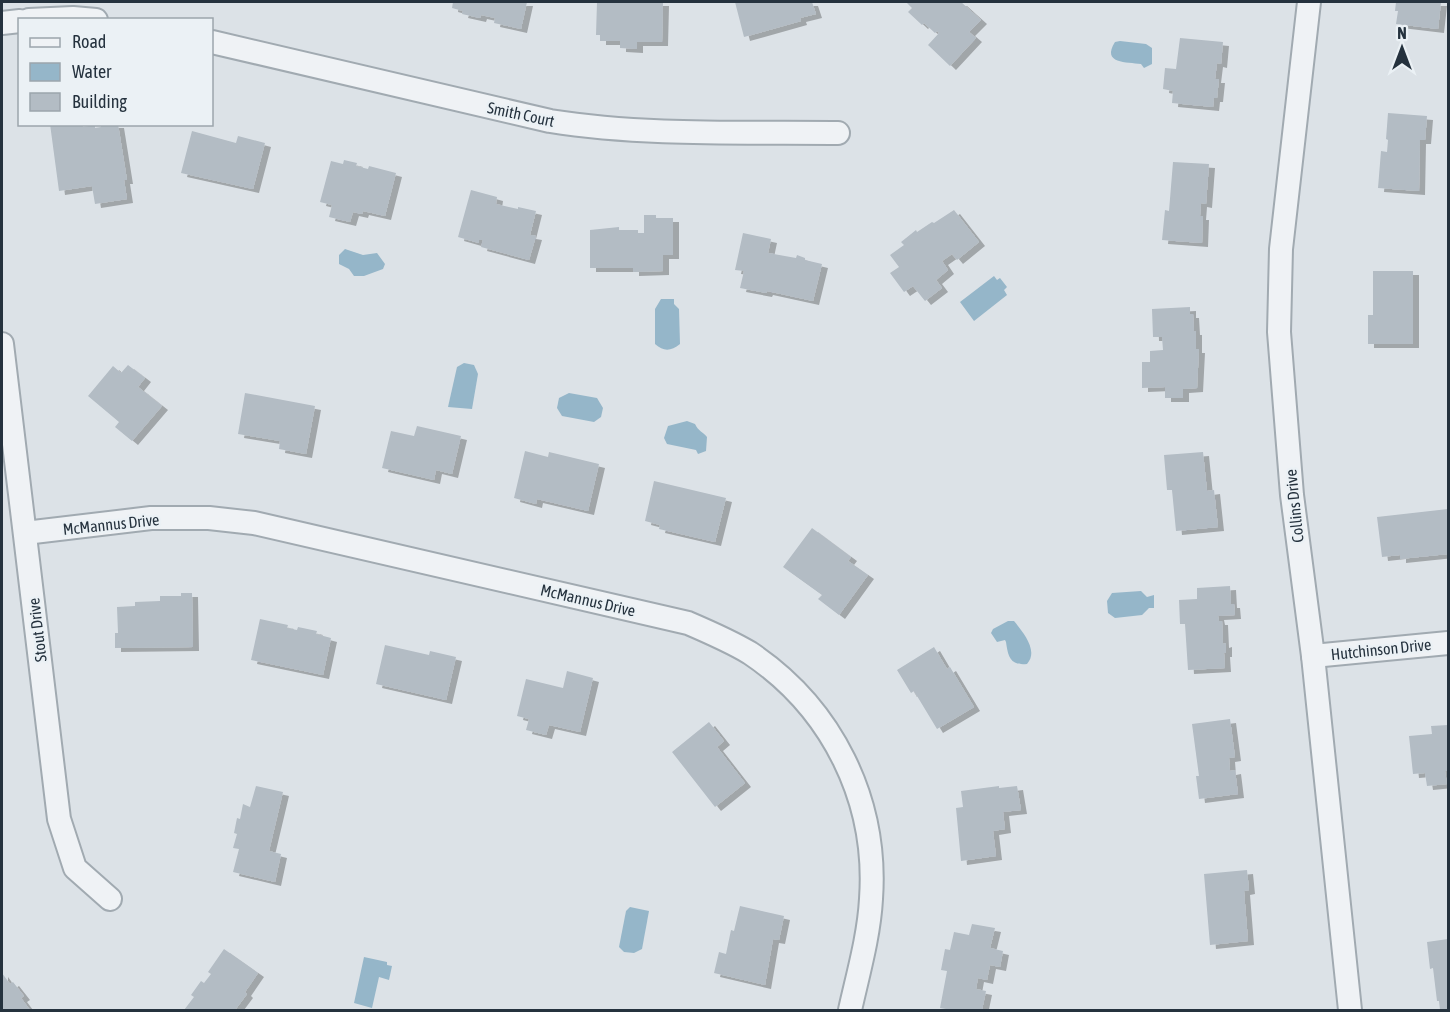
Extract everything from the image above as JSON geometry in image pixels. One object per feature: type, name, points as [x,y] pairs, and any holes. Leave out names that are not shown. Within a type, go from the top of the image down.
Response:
[{"type":"street","name":"Collins Drive","points":[[1309,2],[1281,249],[1279,332],[1292,495],[1313,656],[1350,1011]]},
{"type":"street","points":[[2,23],[18,21]]},
{"type":"street","name":"Smith Court","points":[[213,42],[550,121],[590,128],[838,132]]},
{"type":"street","name":"Stout Drive","points":[[2,344],[60,819],[75,868],[110,899]]},
{"type":"street","name":"McMannus Drive","points":[[25,533],[152,518],[209,518],[254,524],[688,623],[750,654],[803,698],[822,721],[844,756],[858,791],[868,827],[872,862],[871,899],[866,938],[850,1011]]},
{"type":"street","name":"Hutchinson Drive","points":[[1313,656],[1449,642]]},
{"type":"water","points":[[1115,42],[1146,44],[1152,48],[1152,64],[1144,68],[1141,64],[1123,62],[1113,58],[1112,49]]},
{"type":"water","points":[[345,249],[363,255],[377,253],[385,264],[383,269],[364,276],[354,276],[349,269],[339,264],[339,255]]},
{"type":"water","points":[[994,276],[997,280],[1000,278],[1007,287],[1004,290],[1007,295],[974,321],[960,302]]},
{"type":"water","points":[[661,299],[674,299],[674,304],[679,309],[680,344],[671,349],[664,349],[655,344],[655,309]]},
{"type":"water","points":[[464,363],[474,365],[478,374],[472,409],[448,407],[457,367]]},
{"type":"water","points":[[569,393],[597,398],[603,408],[601,417],[594,422],[562,416],[557,408],[559,398]]},
{"type":"water","points":[[687,421],[695,424],[707,437],[706,451],[698,454],[696,450],[667,444],[664,438],[668,426]]},
{"type":"water","points":[[1141,591],[1147,597],[1154,595],[1154,608],[1149,608],[1142,615],[1115,618],[1108,613],[1107,601],[1112,593]]},
{"type":"water","points":[[1008,621],[1014,621],[1031,648],[1027,664],[1013,662],[1005,640],[997,642],[991,633],[993,629]]},
{"type":"water","points":[[630,907],[649,911],[642,949],[634,953],[624,952],[619,947],[626,911]]},
{"type":"water","points":[[364,957],[387,962],[387,965],[392,966],[389,980],[379,977],[372,1008],[354,1003]]},
{"type":"building","points":[[453,2],[527,2],[521,29],[494,23],[495,18],[481,15],[480,18],[462,14],[463,11],[452,8]]},
{"type":"building","points":[[597,2],[663,2],[662,42],[637,42],[637,49],[620,48],[620,41],[600,41],[600,35],[596,35]]},
{"type":"building","points":[[735,2],[812,2],[816,14],[800,18],[801,21],[744,37]]},
{"type":"building","points":[[906,2],[961,2],[981,20],[969,32],[976,38],[950,66],[928,45],[939,33],[937,31],[935,33],[924,23],[922,25],[908,12],[912,8]]},
{"type":"building","points":[[1396,2],[1441,2],[1438,29],[1396,24],[1398,11],[1395,11]]},
{"type":"building","points":[[1180,38],[1223,42],[1221,64],[1217,63],[1215,79],[1219,79],[1217,98],[1214,98],[1213,107],[1172,103],[1173,91],[1163,89],[1165,68],[1176,69]]},
{"type":"building","points":[[1388,113],[1427,116],[1425,140],[1420,140],[1419,191],[1378,188],[1381,151],[1387,152]]},
{"type":"building","points":[[50,126],[95,126],[95,128],[118,126],[127,180],[124,180],[127,199],[95,204],[92,186],[59,191]]},
{"type":"building","points":[[192,131],[236,143],[238,136],[265,143],[253,189],[181,173]]},
{"type":"building","points":[[344,160],[368,169],[369,166],[396,173],[385,216],[363,211],[362,214],[353,212],[350,222],[329,217],[332,205],[320,202],[331,161],[343,164]]},
{"type":"building","points":[[1173,162],[1209,164],[1206,204],[1201,203],[1202,243],[1162,240],[1165,210],[1169,211]]},
{"type":"building","points":[[471,190],[497,197],[496,204],[536,211],[530,235],[536,236],[529,260],[481,247],[483,240],[479,240],[479,243],[458,237]]},
{"type":"building","points":[[954,210],[979,242],[957,260],[952,254],[942,261],[948,270],[936,280],[942,288],[925,301],[913,286],[904,292],[890,273],[899,267],[890,255],[904,245],[901,242],[916,230],[917,232]]},
{"type":"building","points":[[644,215],[673,218],[673,255],[663,255],[663,271],[633,272],[633,268],[590,268],[590,230],[619,227],[619,230],[638,230],[638,233],[644,233]]},
{"type":"building","points":[[743,233],[771,239],[768,253],[796,258],[797,255],[805,260],[822,264],[813,301],[740,288],[744,271],[735,270]]},
{"type":"building","points":[[1373,271],[1413,271],[1413,344],[1368,344],[1368,315],[1373,315]]},
{"type":"building","points":[[1190,307],[1190,314],[1193,314],[1194,331],[1196,331],[1196,349],[1199,349],[1197,388],[1183,389],[1183,398],[1165,398],[1165,387],[1142,388],[1142,362],[1150,362],[1150,351],[1163,350],[1162,337],[1153,337],[1152,309]]},
{"type":"building","points":[[128,365],[145,378],[138,387],[162,406],[132,441],[115,427],[119,422],[88,396],[113,366],[121,373]]},
{"type":"building","points":[[245,393],[315,406],[306,454],[279,449],[280,441],[238,434]]},
{"type":"building","points":[[417,426],[461,436],[452,474],[436,470],[434,480],[382,468],[391,431],[414,436]]},
{"type":"building","points":[[525,451],[548,457],[549,452],[599,464],[588,511],[537,499],[536,504],[514,498]]},
{"type":"building","points":[[1203,452],[1207,491],[1214,490],[1218,527],[1176,531],[1172,490],[1167,490],[1164,455]]},
{"type":"building","points":[[654,481],[726,498],[715,542],[659,529],[660,525],[645,521]]},
{"type":"building","points":[[1448,509],[1448,554],[1400,559],[1400,555],[1382,557],[1377,517]]},
{"type":"building","points":[[812,528],[851,557],[848,561],[868,575],[839,615],[818,599],[822,595],[783,567]]},
{"type":"building","points":[[1230,586],[1231,604],[1234,604],[1235,615],[1218,616],[1219,621],[1222,621],[1223,644],[1226,643],[1225,668],[1188,670],[1185,624],[1180,624],[1179,600],[1197,599],[1197,588]]},
{"type":"building","points":[[181,593],[192,593],[193,647],[115,648],[115,633],[118,633],[117,607],[135,606],[135,602],[160,601],[160,596],[181,596]]},
{"type":"building","points":[[260,619],[288,625],[287,628],[297,630],[298,627],[317,631],[316,634],[331,638],[323,675],[251,660]]},
{"type":"building","points":[[385,645],[429,655],[430,651],[456,657],[446,700],[376,684]]},
{"type":"building","points":[[934,647],[947,669],[950,667],[974,707],[937,729],[914,691],[911,693],[897,670]]},
{"type":"building","points":[[567,671],[593,678],[580,732],[549,725],[546,735],[526,730],[529,719],[517,716],[526,679],[563,688]]},
{"type":"building","points":[[1230,719],[1235,757],[1229,758],[1230,771],[1235,770],[1238,794],[1199,799],[1196,776],[1199,776],[1192,724]]},
{"type":"building","points":[[709,722],[724,741],[717,747],[745,783],[715,807],[672,752]]},
{"type":"building","points":[[1448,725],[1448,771],[1445,771],[1447,784],[1427,786],[1425,773],[1413,774],[1409,736],[1432,734],[1431,726]]},
{"type":"building","points":[[256,786],[283,792],[269,851],[281,854],[275,882],[233,872],[239,849],[233,848],[237,834],[234,833],[237,818],[240,819],[243,804],[250,807]]},
{"type":"building","points":[[999,786],[999,788],[1017,786],[1021,810],[1003,812],[1005,829],[993,831],[996,856],[961,861],[956,808],[963,807],[961,791]]},
{"type":"building","points":[[1247,870],[1249,890],[1244,891],[1248,941],[1210,945],[1204,874]]},
{"type":"building","points":[[740,906],[784,916],[779,940],[773,939],[765,985],[714,973],[719,952],[726,954],[731,930],[734,931]]},
{"type":"building","points":[[972,924],[995,928],[990,948],[1003,951],[1000,967],[990,965],[987,980],[978,978],[976,989],[986,991],[982,1010],[940,1008],[947,971],[941,970],[945,949],[950,950],[954,932],[969,935]]},
{"type":"building","points":[[1448,939],[1448,1010],[1440,1010],[1433,968],[1430,969],[1427,942]]},
{"type":"building","points":[[224,949],[258,973],[245,992],[247,994],[235,1010],[184,1010],[194,997],[191,995],[201,981],[204,983],[211,974],[208,972]]},
{"type":"building","points":[[2,973],[10,984],[13,982],[24,996],[21,998],[30,1010],[2,1010]]}]
